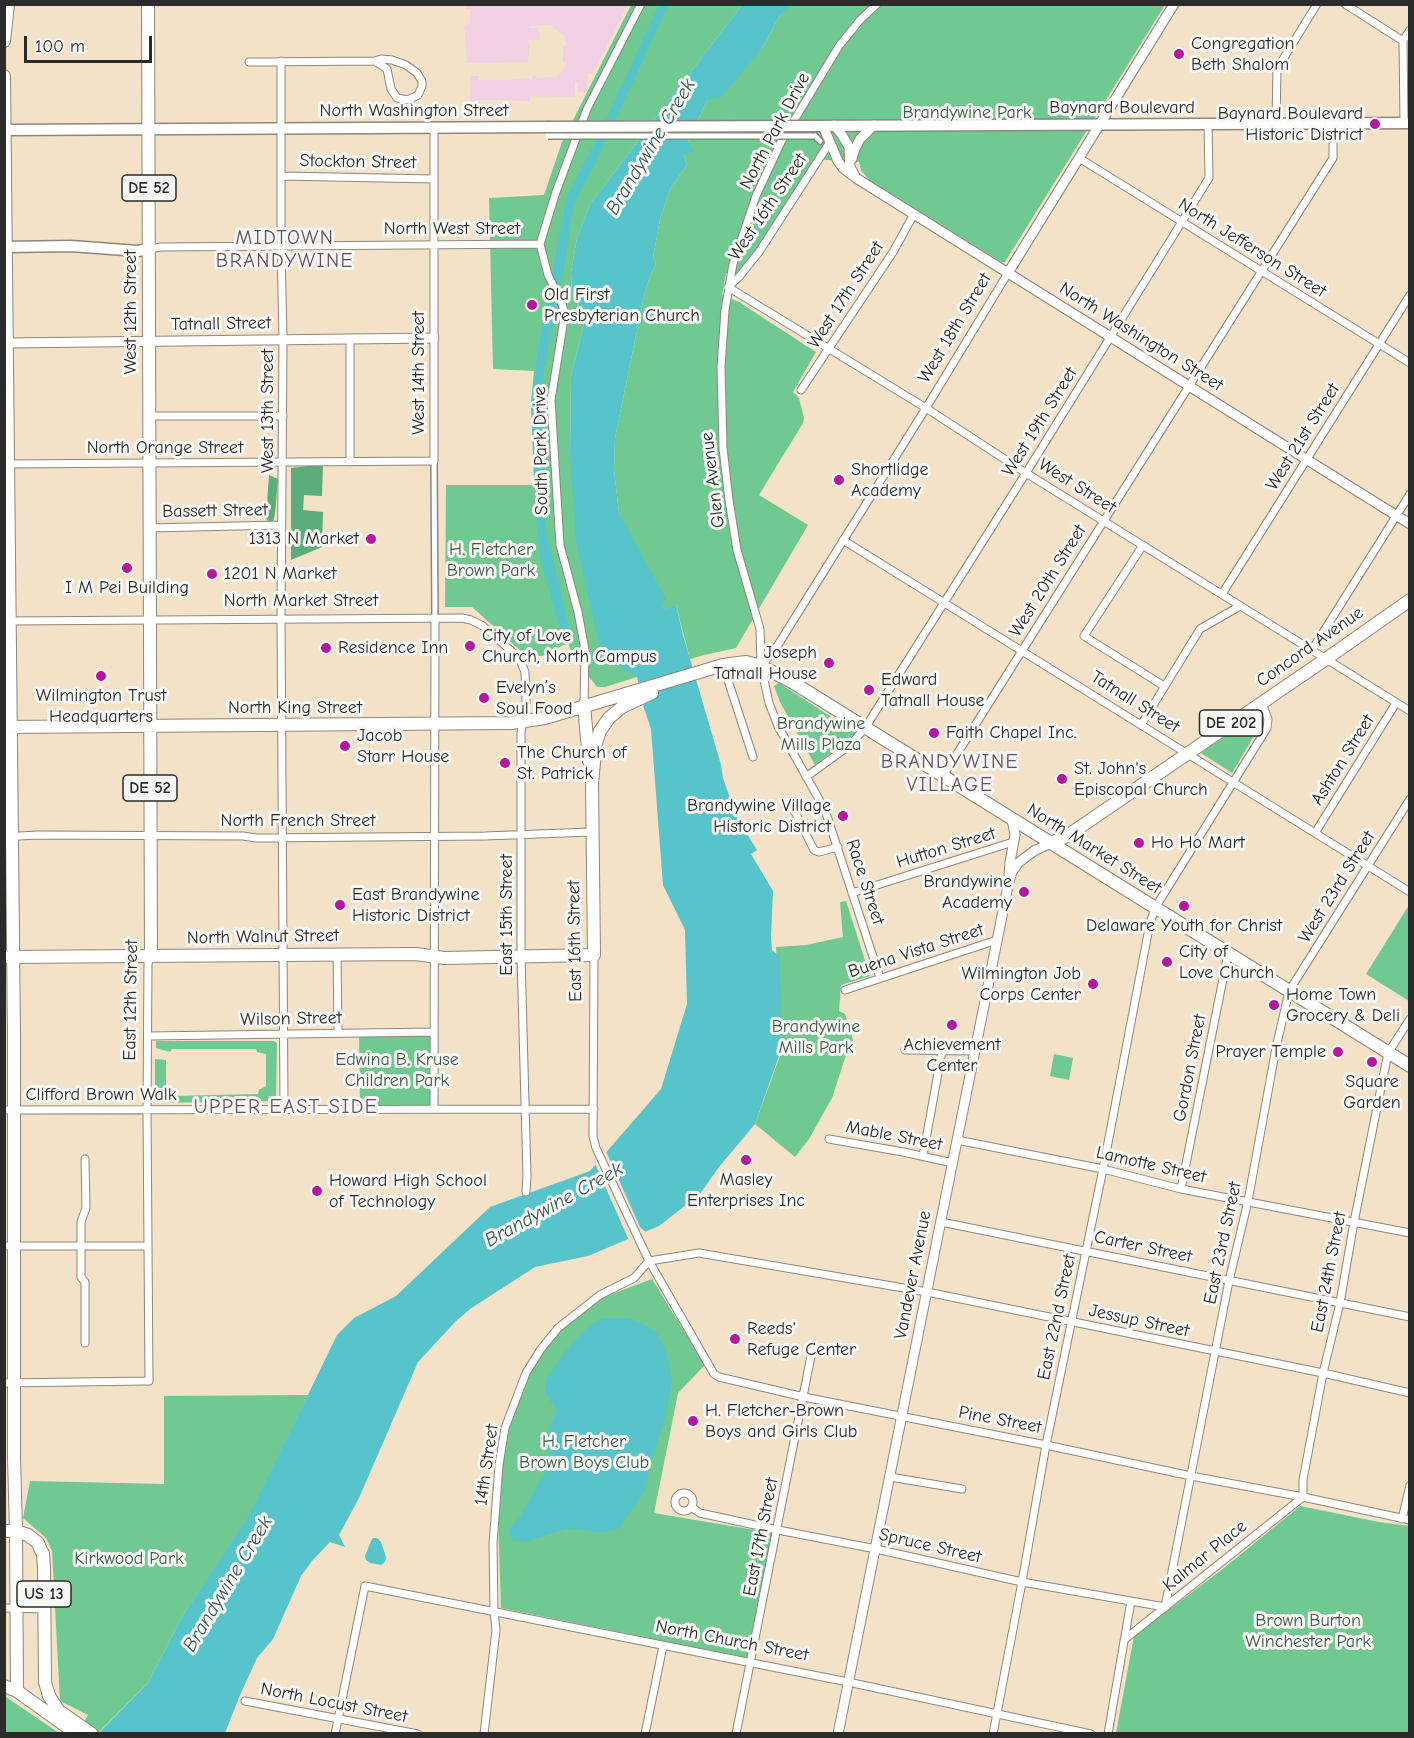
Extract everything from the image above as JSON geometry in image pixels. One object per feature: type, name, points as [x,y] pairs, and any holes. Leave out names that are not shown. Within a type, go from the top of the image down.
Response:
[{"type":"main road","name":"West 12th Street","points":[[148,4],[150,619]]},
{"type":"main road","points":[[4,41],[8,12]]},
{"type":"main road","points":[[4,76],[8,343],[6,464],[11,1688]]},
{"type":"main road","name":"Baynard Boulevard","points":[[829,125],[1407,123]]},
{"type":"main road","name":"North Washington Street","points":[[5,130],[434,127],[548,131],[829,125]]},
{"type":"main road","name":"North West Street","points":[[5,247],[71,246],[138,251],[149,249]]},
{"type":"main road","name":"Concord Avenue","points":[[1051,843],[1067,836],[1410,600]]},
{"type":"main road","name":"East 12th Street","points":[[150,619],[151,956]]},
{"type":"main road","name":"North Market Street","points":[[584,705],[630,697],[723,665],[746,662],[761,666],[792,682],[1410,1066]]},
{"type":"main road","name":"East 16th Street","points":[[594,955],[591,832],[595,752],[600,731],[609,718],[630,697]]},
{"type":"main road","points":[[584,705],[592,783]]},
{"type":"main road","name":"North King Street","points":[[7,727],[435,725],[523,722],[545,718],[584,705]]},
{"type":"main road","name":"North Walnut Street","points":[[9,957],[416,954],[444,958],[594,955]]},
{"type":"main road","name":"US 13","points":[[10,1531],[32,1537],[43,1554],[44,1671],[47,1687],[54,1704],[84,1732]]},
{"type":"main road","name":"US 13","points":[[11,1688],[84,1732]]},
{"type":"street","points":[[540,244],[567,159],[587,109],[641,4]]},
{"type":"street","name":"North Park Drive","points":[[728,287],[739,242],[756,196],[781,142],[839,46],[860,20],[877,4]]},
{"type":"street","name":"West 18th Street","points":[[761,666],[776,648],[926,408],[1174,4]]},
{"type":"street","points":[[1276,123],[1277,69],[1317,4]]},
{"type":"street","points":[[1345,4],[1403,40]]},
{"type":"street","points":[[1407,123],[1403,40],[1410,30]]},
{"type":"street","points":[[249,62],[392,60],[417,73],[422,81],[418,94],[408,100],[397,98],[391,90],[387,69],[375,61]]},
{"type":"street","name":"West 13th Street","points":[[280,61],[283,340],[281,618],[284,1109]]},
{"type":"street","name":"West 19th Street","points":[[806,777],[850,745],[865,728],[1209,178],[1208,123]]},
{"type":"street","name":"West 20th Street","points":[[943,776],[1333,158],[1333,123]]},
{"type":"street","name":"North Washington Street","points":[[829,125],[830,142],[838,162],[856,178],[1410,524]]},
{"type":"street","name":"North Washington Street","points":[[829,125],[840,131],[849,147],[850,167],[856,178]]},
{"type":"street","points":[[850,167],[856,145],[874,125]]},
{"type":"street","name":"West 14th Street","points":[[434,127],[435,619]]},
{"type":"street","points":[[548,131],[818,139]]},
{"type":"street","name":"West 16th Street","points":[[728,287],[740,277],[759,252],[830,142]]},
{"type":"street","name":"North Jefferson Street","points":[[1079,158],[1410,363]]},
{"type":"street","name":"Stockton Street","points":[[281,176],[434,179]]},
{"type":"street","name":"West 17th Street","points":[[801,390],[893,252],[914,214]]},
{"type":"street","name":"North West Street","points":[[149,249],[161,247],[540,244]]},
{"type":"street","name":"South Park Drive","points":[[540,244],[548,275],[565,313],[550,400],[560,545],[578,612],[585,650],[584,705]]},
{"type":"street","name":"West Street","points":[[728,287],[1410,711]]},
{"type":"street","name":"Glen Avenue","points":[[728,287],[721,367],[723,448],[737,550],[760,629],[761,666]]},
{"type":"street","name":"West 21st Street","points":[[1222,594],[1410,295]]},
{"type":"street","name":"Tatnall Street","points":[[8,343],[434,338]]},
{"type":"street","points":[[350,339],[350,462]]},
{"type":"street","points":[[149,416],[283,416]]},
{"type":"street","name":"North Orange Street","points":[[6,464],[434,461]]},
{"type":"street","points":[[1312,650],[1410,494]]},
{"type":"street","name":"Bassett Street","points":[[150,528],[281,525]]},
{"type":"street","name":"Tatnall Street","points":[[843,540],[1410,892]]},
{"type":"street","points":[[1143,545],[1084,636],[1164,686]]},
{"type":"street","points":[[1141,725],[1200,629],[1240,606]]},
{"type":"street","name":"North Market Street","points":[[7,621],[462,618],[478,622],[519,658],[525,672],[526,702],[523,722]]},
{"type":"street","points":[[434,1108],[435,619]]},
{"type":"street","points":[[723,665],[753,757]]},
{"type":"street","name":"Race Street","points":[[761,666],[769,703],[778,726],[825,810],[880,978]]},
{"type":"street","name":"East 22nd Street","points":[[993,1734],[1046,1445],[1103,1169],[1150,923],[1155,908],[1267,728],[1269,719],[1262,703]]},
{"type":"street","name":"Ashton Street","points":[[1315,833],[1396,703]]},
{"type":"street","name":"East 15th Street","points":[[523,722],[521,733],[521,957],[526,1192]]},
{"type":"street","name":"West 23rd Street","points":[[1289,991],[1410,799]]},
{"type":"street","points":[[793,808],[814,850],[819,852],[838,847]]},
{"type":"street","points":[[1009,881],[1015,831],[1012,819]]},
{"type":"street","name":"North French Street","points":[[8,837],[37,835],[435,836],[591,832]]},
{"type":"street","name":"Hutton Street","points":[[852,893],[1013,842]]},
{"type":"street","name":"Vandever Avenue","points":[[838,1734],[1009,881],[1018,863],[1034,851],[1051,843]]},
{"type":"street","name":"Buena Vista Street","points":[[845,990],[997,940]]},
{"type":"street","points":[[337,954],[338,1033]]},
{"type":"street","name":"Gordon Street","points":[[1181,1189],[1228,954]]},
{"type":"street","name":"East 16th Street","points":[[594,955],[593,1136],[596,1148],[649,1261]]},
{"type":"street","name":"East 12th Street","points":[[10,1383],[149,1381],[147,1110],[148,963],[151,956]]},
{"type":"street","name":"East 23rd Street","points":[[1165,1607],[1289,991]]},
{"type":"street","points":[[1388,1053],[1410,1019]]},
{"type":"street","name":"Wilson Street","points":[[148,1036],[434,1032]]},
{"type":"street","points":[[905,1050],[975,1051]]},
{"type":"street","points":[[923,1156],[942,1051]]},
{"type":"street","name":"East 24th Street","points":[[1303,1497],[1303,1480],[1323,1373],[1340,1303],[1388,1053]]},
{"type":"street","name":"Clifford Brown Walk","points":[[9,1110],[594,1109]]},
{"type":"street","name":"Mable Street","points":[[829,1139],[953,1163]]},
{"type":"street","name":"Lamotte Street","points":[[957,1140],[1103,1169],[1181,1189],[1410,1233]]},
{"type":"street","points":[[85,1159],[86,1208],[81,1222],[81,1277],[85,1282],[85,1344]]},
{"type":"street","name":"Carter Street","points":[[941,1222],[1410,1317]]},
{"type":"street","points":[[10,1246],[148,1246]]},
{"type":"street","name":"Jessup Street","points":[[649,1261],[699,1253],[927,1292],[1410,1393]]},
{"type":"street","name":"Pine Street","points":[[649,1261],[714,1374],[724,1380],[1303,1497],[1406,1520]]},
{"type":"street","name":"14th Street","points":[[484,1734],[496,1630],[493,1544],[499,1465],[505,1428],[523,1380],[541,1349],[558,1328],[600,1295],[634,1278],[649,1261]]},
{"type":"street","name":"East 17th Street","points":[[736,1734],[813,1347]]},
{"type":"street","points":[[890,1477],[962,1489]]},
{"type":"street","points":[[1406,1520],[1410,1485]]},
{"type":"street","name":"Kalmar Place","points":[[1125,1639],[1303,1497]]},
{"type":"street","name":"Spruce Street","points":[[691,1507],[700,1512],[778,1530],[876,1549],[1022,1582],[1165,1607]]},
{"type":"street","name":"North Church Street","points":[[338,1719],[365,1586],[998,1712],[1091,1734]]},
{"type":"street","points":[[1108,1734],[1131,1601]]},
{"type":"street","points":[[11,1608],[44,1609]]},
{"type":"street","points":[[645,1734],[663,1646]]},
{"type":"street","name":"North Locust Street","points":[[245,1701],[418,1734]]},
{"type":"street","points":[[335,1734],[338,1719]]},
{"type":"shaded area","points":[[465,4],[628,5],[592,74],[588,74],[586,92],[578,92],[578,83],[575,82],[575,97],[530,96],[530,102],[476,100],[475,105],[470,104],[471,76],[479,76],[479,80],[529,78],[532,80],[532,76],[536,75],[536,78],[555,77],[563,71],[566,65],[566,62],[563,62],[563,46],[567,45],[564,36],[550,25],[529,26],[529,28],[537,28],[540,32],[540,40],[528,40],[530,46],[528,62],[467,63],[464,25],[470,24],[470,9],[465,9]]},
{"type":"green space","name":"Brandywine Park","points":[[792,4],[1165,5],[1005,262],[1001,262],[869,180],[861,170],[859,162],[814,159],[751,257],[738,273],[726,273],[722,295],[739,302],[816,352],[793,392],[799,398],[803,423],[759,495],[808,525],[736,648],[690,659],[676,605],[665,611],[619,513],[614,470],[615,438],[644,296],[656,264],[653,258],[660,219],[670,189],[687,165],[684,155],[688,142],[707,100],[761,50],[779,17]]},
{"type":"green space","name":"H. Fletcher Brown Park","points":[[631,5],[742,5],[590,204],[577,238],[571,272],[572,294],[586,316],[571,376],[570,454],[637,677],[605,687],[597,687],[574,657],[567,641],[542,656],[533,656],[521,651],[472,607],[445,607],[446,485],[534,485],[531,403],[534,371],[493,369],[489,198],[544,195],[562,142]]},
{"type":"green space","points":[[323,464],[322,496],[304,495],[303,510],[323,512],[322,547],[291,560],[291,468]]},
{"type":"green space","points":[[269,475],[278,479],[275,514],[273,522],[269,523],[266,518]]},
{"type":"green space","name":"Brandywine Mills Plaza","points":[[779,683],[856,733],[815,765],[780,702],[774,686]]},
{"type":"green space","points":[[1262,711],[1264,719],[1232,773],[1201,753]]},
{"type":"green space","name":"Brandywine Mills Park","points":[[846,901],[870,976],[841,985],[839,1011],[845,1014],[854,1043],[847,1052],[832,1098],[809,1139],[795,1157],[755,1124],[780,1056],[776,947],[806,945],[843,937],[840,902]]},
{"type":"green space","points":[[1409,905],[1409,1001],[1366,974]]},
{"type":"green space","name":"Edwina B. Kruse Children Park","points":[[359,1032],[434,1032],[434,1108],[360,1109]]},
{"type":"green space","points":[[156,1041],[274,1041],[277,1043],[276,1101],[157,1103],[155,1101],[155,1059],[166,1060],[166,1086],[171,1088],[173,1096],[258,1094],[259,1090],[266,1086],[266,1054],[257,1052],[256,1049],[172,1049],[170,1052],[156,1048]]},
{"type":"green space","points":[[1054,1054],[1073,1058],[1069,1080],[1050,1076]]},
{"type":"green space","name":"H. Fletcher Brown Boys Club","points":[[652,1279],[705,1365],[678,1393],[654,1513],[773,1533],[748,1658],[501,1608],[498,1517],[504,1431],[532,1364],[560,1331],[604,1297]]},
{"type":"green space","name":"Kirkwood Park","points":[[308,1395],[251,1514],[183,1615],[148,1683],[98,1733],[77,1733],[88,1715],[60,1701],[52,1551],[46,1538],[23,1518],[30,1481],[164,1484],[164,1396]]},
{"type":"green space","name":"Brown Burton Winchester Park","points":[[1300,1506],[1409,1526],[1409,1733],[1116,1733],[1134,1636],[1224,1568]]},
{"type":"green space","points":[[6,1697],[59,1733],[5,1733]]},
{"type":"water","points":[[659,5],[668,5],[599,156],[575,202],[540,390],[546,531],[570,632],[561,634],[540,556],[537,530],[531,402],[538,349],[567,196],[595,143]]},
{"type":"water","name":"Brandywine Creek","points":[[742,5],[792,5],[779,17],[761,50],[721,97],[707,100],[688,142],[693,151],[684,155],[687,165],[670,189],[660,219],[653,258],[656,264],[644,296],[615,438],[614,470],[619,513],[666,599],[662,604],[665,610],[676,605],[723,778],[737,818],[757,850],[751,854],[773,891],[771,937],[772,950],[780,957],[781,1050],[755,1124],[700,1194],[659,1226],[588,1256],[535,1267],[470,1309],[418,1362],[359,1498],[339,1535],[345,1547],[330,1542],[301,1576],[273,1639],[257,1658],[225,1733],[98,1734],[148,1683],[183,1615],[250,1514],[337,1335],[354,1318],[396,1296],[490,1207],[590,1171],[661,1089],[687,1004],[685,930],[663,885],[651,729],[637,677],[605,658],[601,653],[576,541],[570,454],[571,376],[586,316],[572,294],[571,272],[577,238],[590,204]]},
{"type":"water","points":[[604,1318],[633,1320],[654,1330],[667,1355],[672,1382],[664,1422],[644,1492],[618,1529],[600,1533],[569,1528],[524,1542],[513,1540],[508,1531],[521,1515],[551,1462],[547,1445],[549,1429],[557,1410],[545,1393],[546,1380],[568,1348],[590,1325]]},
{"type":"water","points":[[373,1538],[381,1542],[386,1557],[385,1562],[381,1565],[366,1560],[365,1556]]},
{"type":"pier","points":[[605,1149],[640,1227],[649,1235],[630,1243],[594,1161]]},
{"type":"place","name":"Congregation Beth Shalom","points":[[1179,54]]},
{"type":"place","name":"Baynard Boulevard Historic District","points":[[1375,124]]},
{"type":"place","name":"Old First Presbyterian Church","points":[[532,305]]},
{"type":"place","name":"Shortlidge Academy","points":[[839,480]]},
{"type":"place","name":"1313 N Market","points":[[371,539]]},
{"type":"place","name":"I M Pei Building","points":[[127,568]]},
{"type":"place","name":"1201 N Market","points":[[212,574]]},
{"type":"place","name":"City of Love Church, North Campus","points":[[470,646]]},
{"type":"place","name":"Residence Inn","points":[[326,648]]},
{"type":"place","name":"Joseph Tatnall House","points":[[829,663]]},
{"type":"place","name":"Wilmington Trust Headquarters","points":[[101,676]]},
{"type":"place","name":"Edward Tatnall House","points":[[869,690]]},
{"type":"place","name":"Evelyn’s Soul Food","points":[[484,698]]},
{"type":"place","name":"Faith Chapel Inc.","points":[[934,733]]},
{"type":"place","name":"Jacob Starr House","points":[[345,746]]},
{"type":"place","name":"The Church of St. Patrick","points":[[505,763]]},
{"type":"place","name":"St. John's Episcopal Church","points":[[1062,779]]},
{"type":"place","name":"Brandywine Village Historic District","points":[[843,816]]},
{"type":"place","name":"Ho Ho Mart","points":[[1139,843]]},
{"type":"place","name":"Brandywine Academy","points":[[1024,892]]},
{"type":"place","name":"East Brandywine Historic District","points":[[340,905]]},
{"type":"place","name":"Delaware Youth for Christ","points":[[1184,906]]},
{"type":"place","name":"City of Love Church","points":[[1167,962]]},
{"type":"place","name":"Wilmington Job Corps Center","points":[[1093,984]]},
{"type":"place","name":"Home Town Grocery & Deli","points":[[1274,1005]]},
{"type":"place","name":"Achievement Center","points":[[952,1025]]},
{"type":"place","name":"Prayer Temple","points":[[1338,1052]]},
{"type":"place","name":"Square Garden","points":[[1372,1062]]},
{"type":"place","name":"Masley Enterprises Inc","points":[[746,1160]]},
{"type":"place","name":"Howard High School of Technology","points":[[317,1191]]},
{"type":"place","name":"Reeds' Refuge Center","points":[[735,1339]]},
{"type":"place","name":"H. Fletcher-Brown Boys and Girls Club","points":[[693,1421]]},
{"type":"district","name":"MIDTOWN BRANDYWINE","points":[[285,250]]},
{"type":"district","name":"BRANDYWINE VILLAGE","points":[[950,774]]},
{"type":"district","name":"UPPER EAST SIDE","points":[[286,1107]]}]
